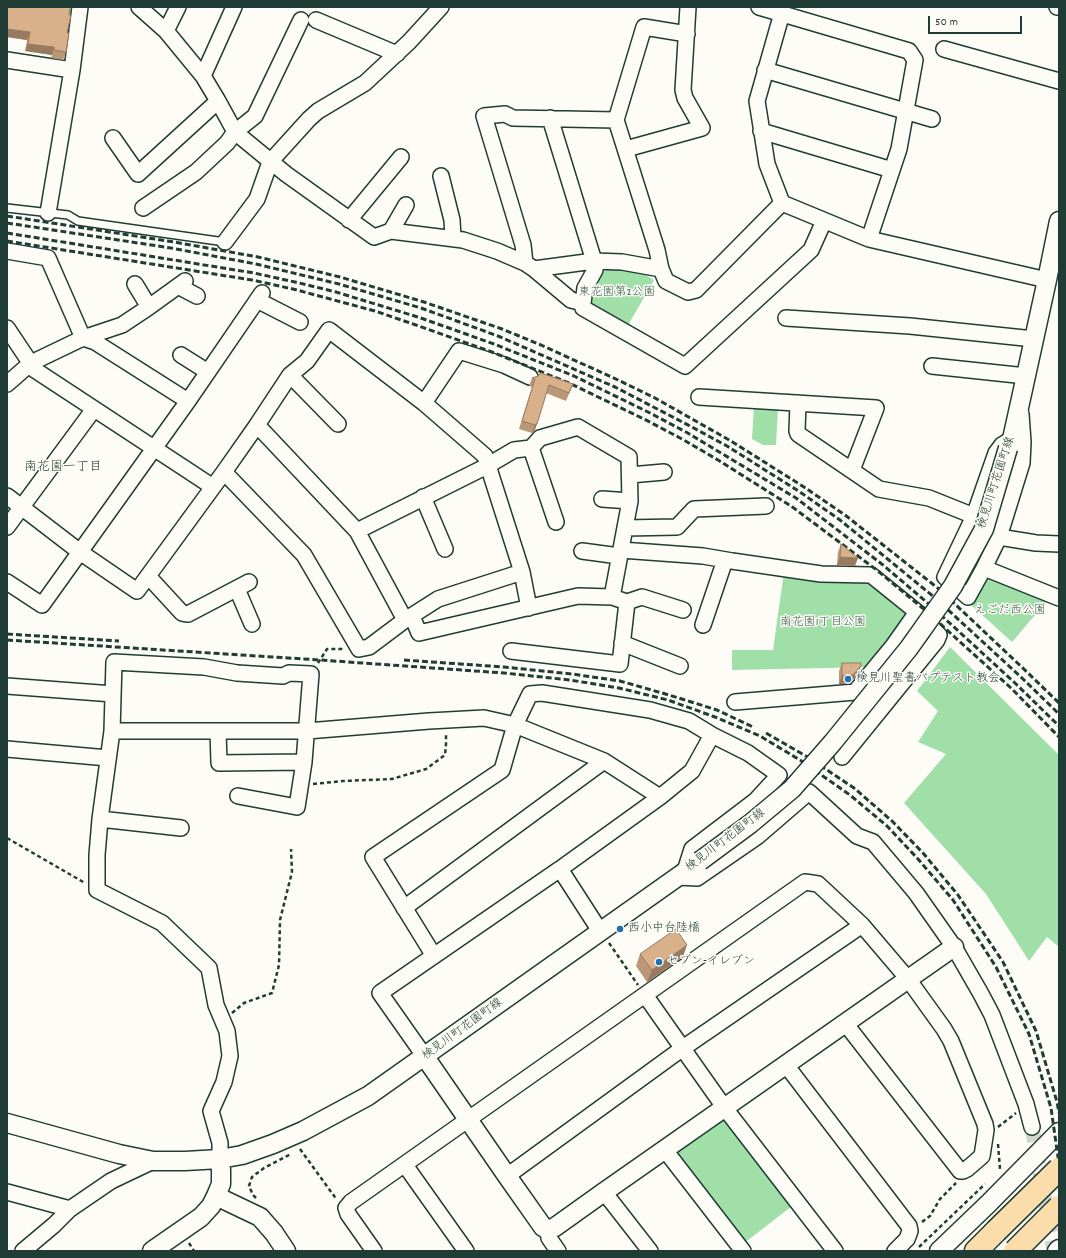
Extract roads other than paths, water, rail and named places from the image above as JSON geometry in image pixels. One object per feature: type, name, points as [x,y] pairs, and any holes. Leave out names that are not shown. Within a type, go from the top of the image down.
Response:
[{"type":"highway","points":[[976,1251],[1059,1169]]},
{"type":"highway","points":[[1015,1251],[1059,1207]]},
{"type":"street","points":[[48,213],[72,70],[80,7]]},
{"type":"street","points":[[139,7],[166,31],[203,76],[235,132],[270,162],[350,220],[374,236],[391,231],[453,238],[477,244],[529,266],[571,300],[583,303]]},
{"type":"street","points":[[166,31],[178,7]]},
{"type":"street","points":[[203,76],[234,7]]},
{"type":"street","points":[[225,242],[257,200],[270,162],[310,119],[318,112],[364,82],[397,54],[442,7]]},
{"type":"street","points":[[626,148],[702,128],[684,98],[683,90],[688,7]]},
{"type":"street","points":[[759,7],[909,51],[915,60],[899,149],[869,239]]},
{"type":"street","points":[[782,13],[757,101],[767,164],[782,203],[869,239],[1047,280]]},
{"type":"street","points":[[143,208],[196,172],[227,143],[235,132],[255,116],[301,20]]},
{"type":"street","points":[[316,20],[397,54]]},
{"type":"street","points":[[687,34],[644,27],[616,120],[626,148],[657,250],[661,269],[666,281],[688,292],[696,290],[782,203]]},
{"type":"street","points":[[944,49],[1059,81]]},
{"type":"street","points":[[7,60],[72,70]]},
{"type":"street","points":[[765,70],[932,119]]},
{"type":"street","points":[[113,138],[138,174],[218,101]]},
{"type":"street","points":[[529,266],[484,116],[505,114],[513,118],[616,120]]},
{"type":"street","points":[[550,118],[594,261],[595,270],[585,288],[583,308],[685,366],[811,250],[824,221]]},
{"type":"street","points":[[761,131],[892,170]]},
{"type":"street","points":[[350,220],[401,157]]},
{"type":"street","points":[[441,176],[452,220],[453,238]]},
{"type":"street","points":[[391,231],[406,205]]},
{"type":"street","name":"検見川町花園町線","points":[[7,1123],[119,1154],[153,1161],[220,1159],[242,1155],[267,1147],[303,1131],[368,1096],[603,936],[681,874],[750,824],[792,789],[833,742],[909,648],[953,586],[984,529],[1010,444],[1020,403],[1059,221]]},
{"type":"street","points":[[7,251],[48,258],[83,338],[95,342],[188,401]]},
{"type":"street","points":[[529,266],[594,261],[622,262],[661,269]]},
{"type":"street","points":[[135,284],[149,307]]},
{"type":"street","points":[[7,384],[31,363],[83,338],[122,325],[181,284],[197,296]]},
{"type":"street","points":[[7,582],[42,605],[188,401],[259,297],[300,322]]},
{"type":"street","points":[[786,318],[910,326],[1034,339]]},
{"type":"street","points":[[7,328],[36,370],[212,486]]},
{"type":"street","points":[[7,496],[80,552],[137,591],[212,486],[258,425],[290,376],[307,361],[329,330],[424,403],[485,456],[522,572],[529,608]]},
{"type":"street","points":[[424,403],[459,351],[504,365],[530,377]]},
{"type":"street","points":[[180,355],[208,372]]},
{"type":"street","points":[[932,366],[1026,376]]},
{"type":"street","points":[[290,376],[338,424]]},
{"type":"street","points":[[699,397],[876,408],[852,470]]},
{"type":"street","points":[[798,403],[798,434],[879,489],[929,498],[974,516]]},
{"type":"street","points":[[1010,444],[1002,445],[996,453],[974,516],[945,577],[968,596],[999,537],[1022,463],[1023,442],[1020,403]]},
{"type":"street","points":[[7,527],[94,409]]},
{"type":"street","points":[[258,425],[357,530],[408,618],[419,633],[578,596],[612,597],[627,602],[642,597],[683,610]]},
{"type":"street","points":[[357,530],[487,466],[514,450],[531,448],[540,438],[578,427],[629,457],[630,501],[612,597]]},
{"type":"street","points":[[531,448],[556,522]]},
{"type":"street","points":[[224,472],[304,556],[359,649],[369,647],[408,618],[438,599],[522,572]]},
{"type":"street","points":[[630,475],[664,472]]},
{"type":"street","points":[[423,497],[445,549]]},
{"type":"street","points":[[602,499],[630,501]]},
{"type":"street","points":[[624,528],[677,527],[694,509],[766,506]]},
{"type":"street","points":[[999,537],[1036,543],[1059,544]]},
{"type":"street","points":[[582,551],[703,556],[821,574],[871,575],[918,612],[939,635],[938,640],[842,757]]},
{"type":"street","points":[[703,625],[725,560]]},
{"type":"street","points":[[984,568],[1059,598]]},
{"type":"street","points":[[148,576],[182,613],[188,614],[243,586],[252,624]]},
{"type":"street","points":[[511,651],[620,664],[627,602]]},
{"type":"street","points":[[735,702],[855,692],[893,646],[918,612]]},
{"type":"street","points":[[622,643],[680,666]]},
{"type":"street","points":[[152,1251],[201,1216],[211,1206],[216,1196],[220,1184],[220,1143],[211,1110],[224,1082],[230,1056],[227,1031],[216,1005],[209,968],[162,923],[97,890],[97,855],[100,819],[112,732],[114,662],[204,667],[237,673],[284,676],[289,673],[311,674],[304,762],[297,807],[238,796]]},
{"type":"street","points":[[7,686],[113,694]]},
{"type":"street","points":[[434,956],[373,857],[502,770],[515,725],[530,694],[542,693],[650,710],[689,721],[712,735],[748,753],[779,775],[755,801],[692,849],[681,874],[697,878],[758,836],[809,792],[857,836],[873,842],[916,893],[954,947],[992,1015],[1026,1104],[1032,1128]]},
{"type":"street","points":[[112,732],[307,731],[484,718],[515,725],[604,761],[660,797]]},
{"type":"street","points":[[218,731],[219,763],[304,762]]},
{"type":"street","points":[[548,1230],[543,1227],[380,993],[560,869],[660,797],[692,772],[712,735]]},
{"type":"street","points":[[7,749],[108,758]]},
{"type":"street","points":[[404,908],[604,761]]},
{"type":"street","points":[[100,819],[181,828]]},
{"type":"street","points":[[560,869],[603,936]]},
{"type":"street","points":[[374,1251],[348,1214],[346,1208],[351,1202],[805,882],[818,884],[862,926],[908,979],[944,1029],[951,1041],[985,1124],[986,1130],[982,1156],[963,1172],[960,1171],[845,1023]]},
{"type":"street","points":[[507,1176],[683,1048],[862,926]]},
{"type":"street","points":[[548,1230],[555,1227],[954,947]]},
{"type":"street","points":[[645,995],[724,1107],[835,1251]]},
{"type":"street","points":[[786,1065],[909,1226],[910,1231],[907,1238],[895,1251]]},
{"type":"street","points":[[939,1251],[1059,1132]]},
{"type":"street","points":[[664,1150],[743,1251]]},
{"type":"street","points":[[23,1251],[54,1225],[70,1209],[111,1181],[153,1161]]},
{"type":"street","points":[[405,1165],[466,1251]]},
{"type":"street","points":[[7,1192],[70,1209]]},
{"type":"street","points":[[604,1192],[650,1251]]},
{"type":"street","points":[[216,1196],[260,1217],[274,1233],[286,1251]]},
{"type":"street","points":[[548,1230],[549,1238],[558,1251]]},
{"type":"lane","points":[[7,208],[68,215],[78,221],[225,242]]},
{"type":"tunnel","points":[[1032,1127],[1054,1251]]},
{"type":"railway","points":[[7,216],[174,242],[258,257],[340,277],[424,302],[502,329],[618,380],[655,398],[731,441],[845,515],[939,589],[1059,703]]},
{"type":"railway","points":[[7,223],[171,248],[256,264],[339,284],[421,308],[498,336],[615,387],[727,446],[800,492],[840,520],[934,597],[1059,714]]},
{"type":"railway","points":[[7,233],[254,273],[336,292],[418,317],[494,344],[574,376],[686,432],[796,498],[883,565],[930,605],[1015,683],[1059,726]]},
{"type":"railway","points":[[7,241],[252,280],[293,289],[375,311],[492,352],[569,383],[682,439],[791,506],[878,571],[926,611],[1011,688],[1059,737]]},
{"type":"railway","points":[[7,634],[119,641]]},
{"type":"railway","points":[[7,640],[504,673],[570,680],[619,688],[668,700],[715,717],[760,736],[800,760],[850,795],[887,826],[953,900],[996,967],[1029,1034],[1051,1108],[1059,1164]]},
{"type":"railway","points":[[404,660],[504,667],[620,681],[717,710],[753,727]]},
{"type":"railway","points":[[766,733],[806,756],[854,788],[892,821],[923,853],[958,895],[1003,962],[1036,1031],[1059,1113]]},
{"type":"place","name":"検見川聖書バプテスト教会","points":[[848,679]]},
{"type":"place","name":"西小中台陸橋","points":[[620,929]]},
{"type":"place","name":"セブン-イレブン","points":[[659,962]]},
{"type":"district","name":"南花園一丁目","points":[[63,468]]},
{"type":"park label","name":"東花園第2公園","points":[[617,293]]},
{"type":"park label","name":"えごだ西公園","points":[[1010,611]]},
{"type":"park label","name":"南花園1丁目公園","points":[[823,623]]}]
